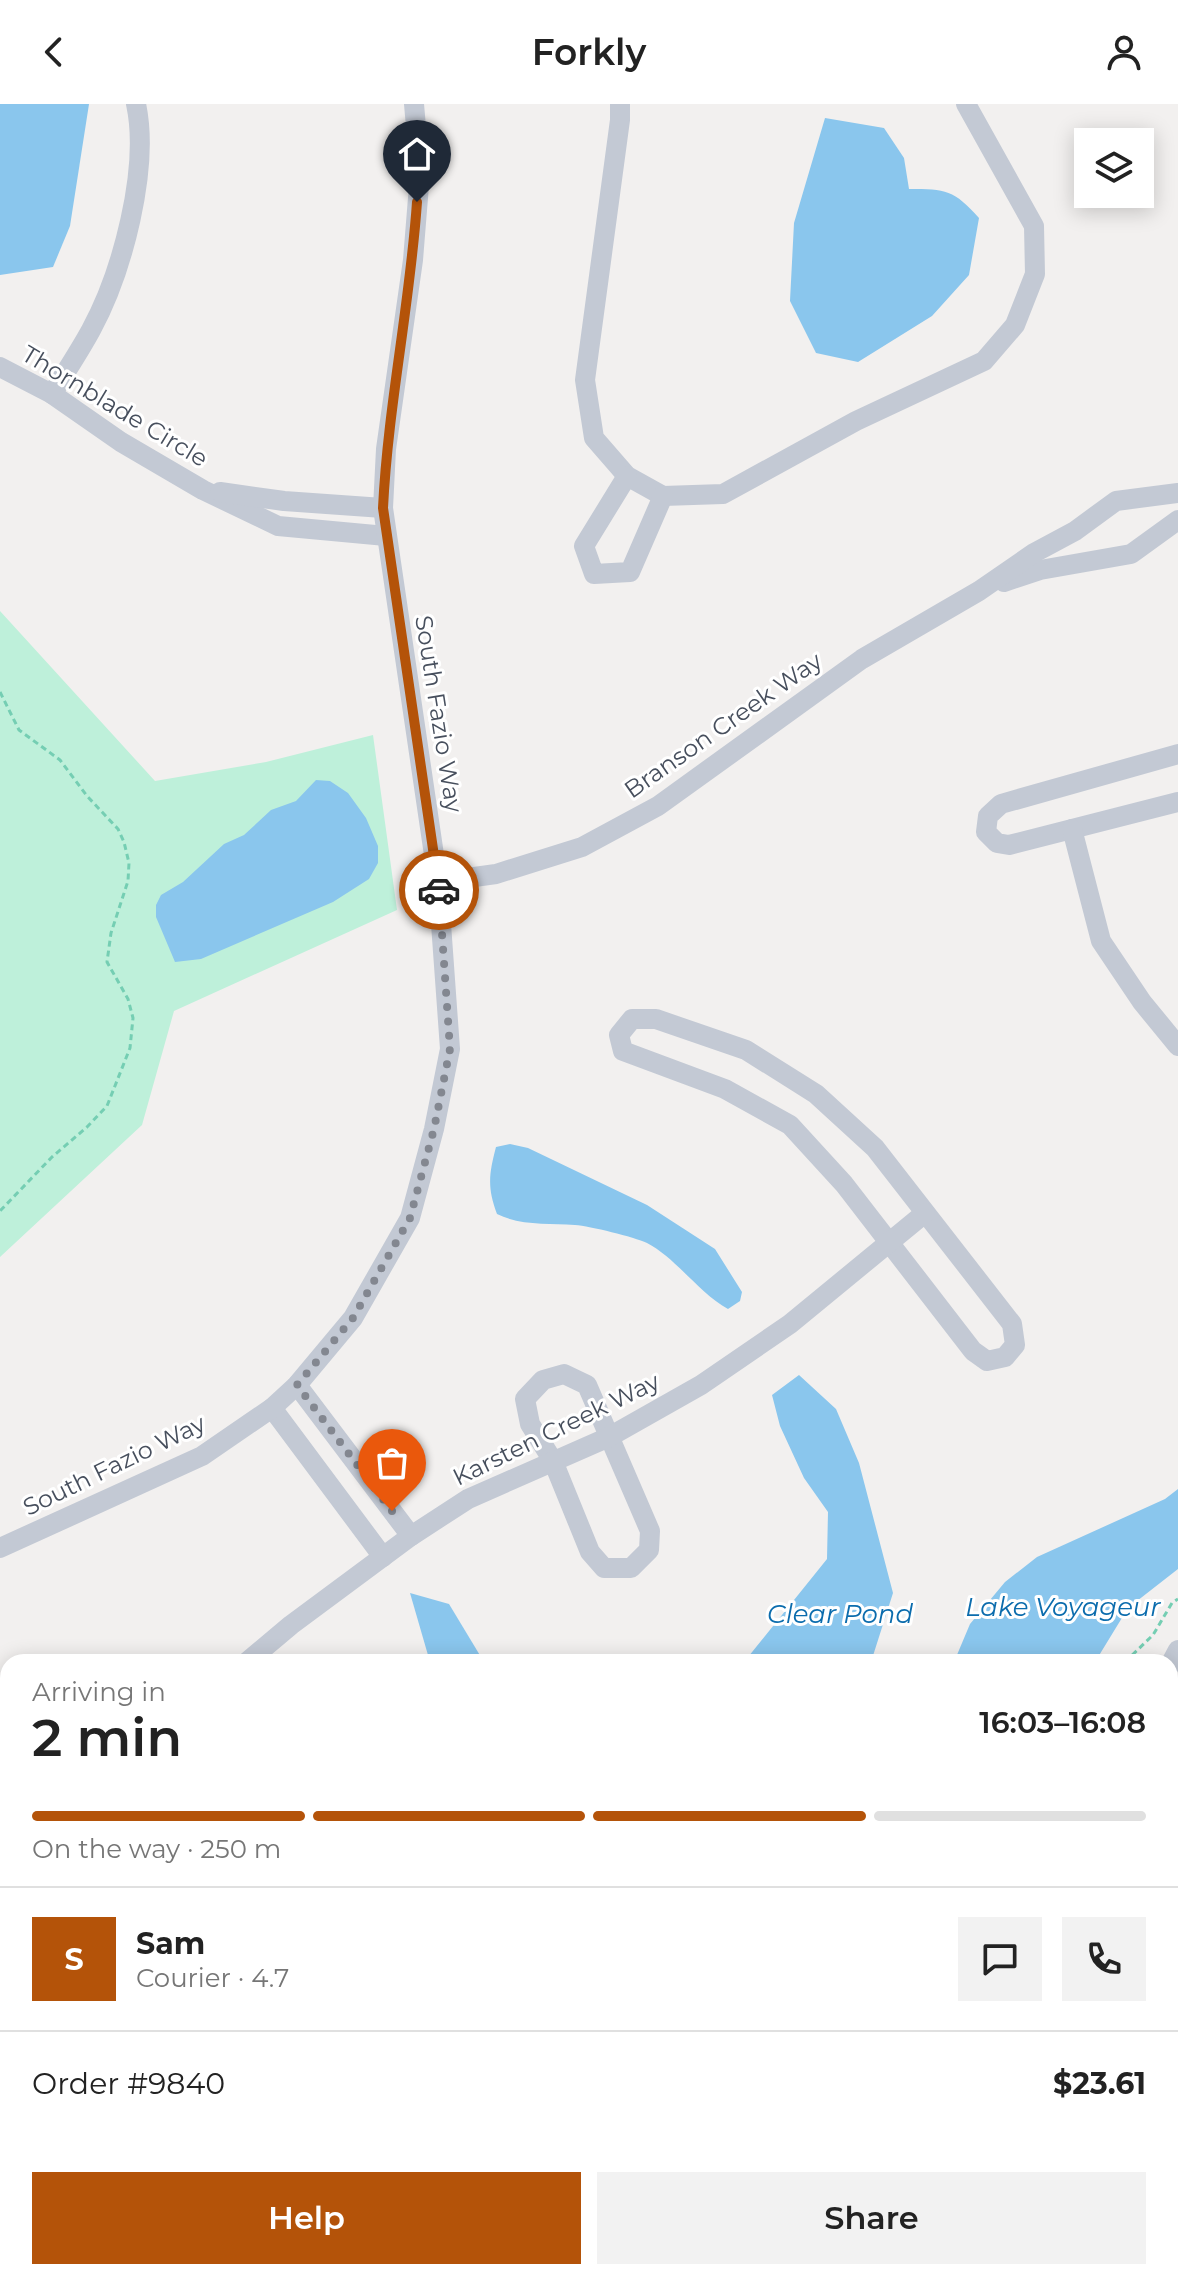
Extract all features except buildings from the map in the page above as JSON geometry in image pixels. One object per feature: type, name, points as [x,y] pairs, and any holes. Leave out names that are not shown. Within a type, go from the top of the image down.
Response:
[{"type":"street","points":[[52,394],[92,328],[123,251],[138,180],[136,104]]},
{"type":"street","name":"South Fazio Way","points":[[0,1548],[202,1456],[272,1408],[297,1385],[353,1318],[410,1218],[434,1129],[450,1049],[438,882],[383,508],[386,449],[413,260],[419,187],[414,104]]},
{"type":"street","points":[[620,104],[585,380],[594,438],[627,476],[663,496],[723,494],[856,421],[984,361],[1015,325],[1035,274],[1034,226],[966,104]]},
{"type":"street","name":"Thornblade Circle","points":[[0,367],[52,394],[121,442],[203,490],[278,526],[386,536]]},
{"type":"street","points":[[627,476],[584,546],[594,574],[630,572],[663,496]]},
{"type":"street","name":"Thornblade Circle","points":[[203,490],[284,501],[383,508]]},
{"type":"street","name":"Branson Creek Way","points":[[438,882],[496,874],[582,847],[658,806],[862,659],[979,591],[1034,553],[1075,531],[1116,501],[1175,500]]},
{"type":"street","name":"Branson Creek Way","points":[[979,591],[1040,570],[1131,554],[1178,520]]},
{"type":"street","points":[[1075,531],[1090,560]]},
{"type":"street","points":[[1178,754],[1001,804],[988,816],[986,832],[997,843],[1009,845],[1178,802]]},
{"type":"street","points":[[1072,829],[1101,941],[1142,1002],[1178,1046]]},
{"type":"street","points":[[632,1019],[656,1019],[746,1050],[816,1094],[875,1148],[925,1213],[1012,1324],[1015,1345],[1005,1357],[987,1361],[973,1351],[844,1184],[790,1125],[725,1089],[623,1051],[619,1035],[632,1019]]},
{"type":"street","name":"Karsten Creek Way","points":[[257,1654],[411,1536],[468,1499],[609,1437],[701,1385],[790,1324],[925,1213]]},
{"type":"street","points":[[564,1374],[587,1385],[609,1437],[650,1531],[649,1550],[631,1568],[604,1568],[590,1552],[553,1461],[530,1424],[525,1399],[543,1380],[564,1374]]},
{"type":"street","points":[[297,1385],[411,1536]]},
{"type":"street","points":[[272,1408],[383,1557]]},
{"type":"path","points":[[0,692],[19,730],[60,760],[92,803],[118,829],[124,842],[129,863],[128,881],[111,933],[107,962],[128,999],[133,1018],[130,1048],[107,1106],[0,1211]]},
{"type":"path","points":[[1133,1654],[1153,1635],[1172,1603],[1178,1599]]},
{"type":"green space","points":[[0,611],[155,781],[266,762],[373,735],[397,910],[174,1011],[142,1125],[0,1257]]},
{"type":"water","points":[[0,104],[89,104],[70,226],[53,267],[0,275]]},
{"type":"water","points":[[825,118],[884,128],[904,158],[909,189],[948,193],[963,202],[979,218],[969,275],[932,316],[858,362],[816,353],[790,301],[794,223]]},
{"type":"water","points":[[316,780],[330,781],[348,793],[366,818],[378,846],[378,863],[369,879],[333,902],[201,959],[175,962],[156,917],[156,905],[161,895],[183,882],[224,844],[244,835],[271,810],[296,801]]},
{"type":"water","points":[[510,1144],[528,1148],[647,1205],[715,1249],[742,1292],[740,1301],[728,1309],[707,1294],[668,1257],[647,1243],[591,1227],[525,1222],[497,1214],[490,1188],[492,1165],[496,1147]]},
{"type":"water","name":"Clear Pond","points":[[799,1375],[836,1409],[859,1463],[893,1593],[874,1654],[750,1654],[827,1559],[828,1512],[804,1478],[780,1426],[772,1395]]},
{"type":"water","name":"Lake Voyageur","points":[[1178,1489],[1178,1569],[1128,1608],[1100,1654],[957,1654],[970,1624],[1005,1582],[1037,1557],[1165,1499]]},
{"type":"water","points":[[410,1593],[449,1604],[479,1654],[428,1654]]},
{"type":"way so far","points":[[392,1511],[297,1385],[353,1318],[410,1218],[434,1129],[450,1049],[439,890]]},
{"type":"route","points":[[417,202],[413,260],[386,449],[383,508],[439,890]]}]
